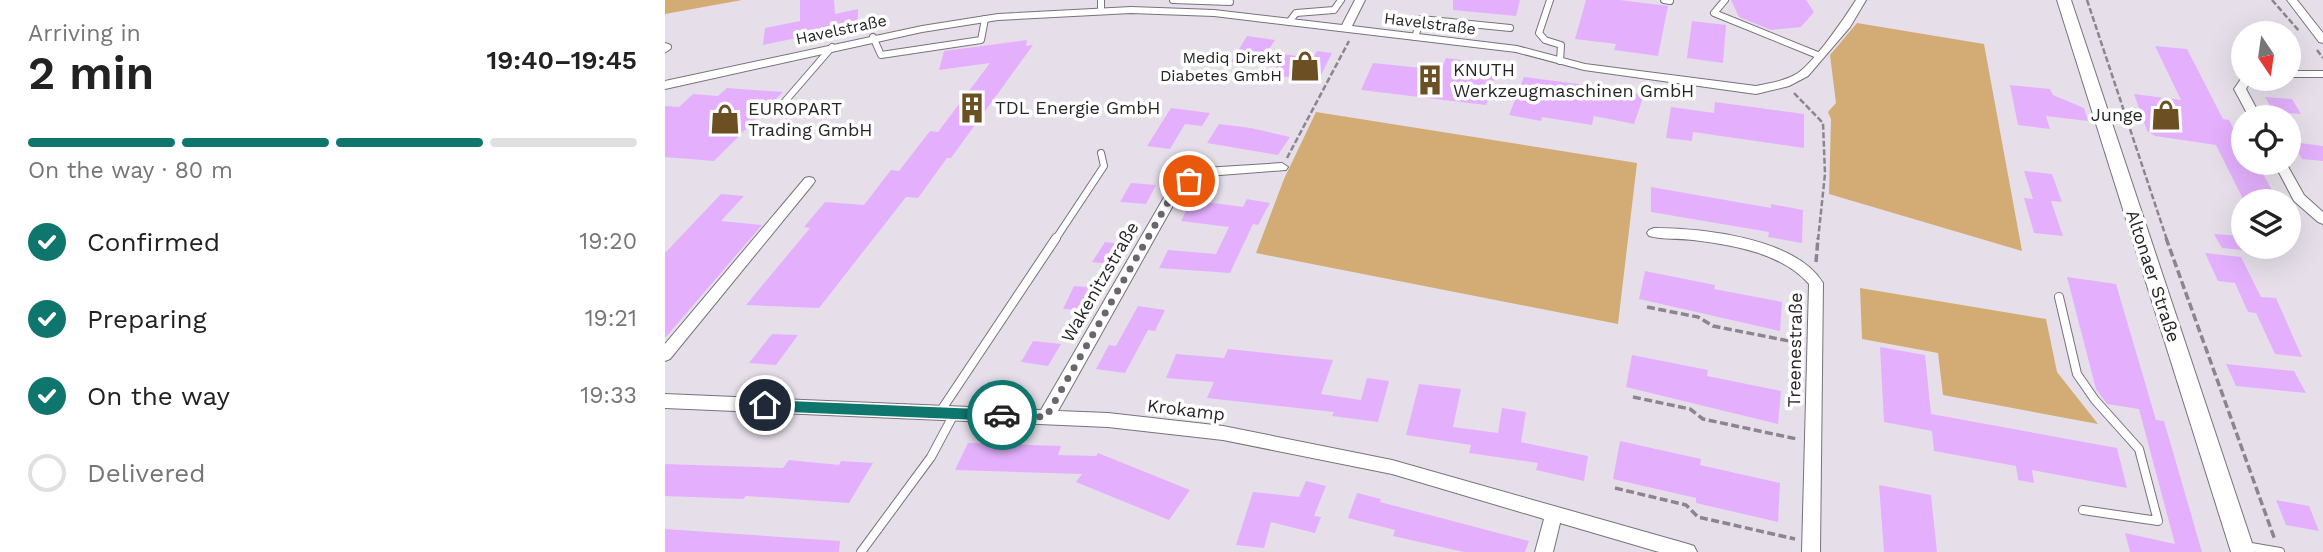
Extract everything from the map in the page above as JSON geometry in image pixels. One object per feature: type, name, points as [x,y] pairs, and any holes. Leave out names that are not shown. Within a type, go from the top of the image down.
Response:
[{"type":"main road","name":"Altonaer Straße","points":[[2064,0],[2242,549]]},
{"type":"street","points":[[1350,29],[1360,0]]},
{"type":"street","name":"Havelstraße","points":[[665,85],[873,37],[985,19],[1101,5],[1223,14],[1517,49],[1584,67],[1756,90],[1785,84],[1804,74],[1846,25],[1861,0]]},
{"type":"street","points":[[2292,0],[2323,40]]},
{"type":"street","points":[[2301,74],[2323,74]]},
{"type":"street","name":"Wakenitzstraße","points":[[1046,417],[1175,190],[1204,172],[1282,167]]},
{"type":"street","points":[[2287,175],[2299,198],[2323,219]]},
{"type":"street","points":[[665,355],[810,181]]},
{"type":"street","name":"Treenestraße","points":[[1654,233],[1701,235],[1742,244],[1795,264],[1806,270],[1816,283],[1811,547]]},
{"type":"street","name":"Krokamp","points":[[665,401],[1046,417],[1166,425],[1279,442],[1392,467],[1688,552]]},
{"type":"street","points":[[1544,552],[1554,512]]},
{"type":"lane","points":[[1173,0],[1231,1]]},
{"type":"lane","points":[[1290,22],[1296,13],[1334,10],[1341,0]]},
{"type":"lane","points":[[1550,0],[1539,33],[1545,40],[1561,44],[1560,61]]},
{"type":"lane","points":[[1725,0],[1714,13],[1819,56]]},
{"type":"lane","points":[[1223,14],[1231,1]]},
{"type":"lane","points":[[873,37],[881,55],[981,40],[985,19]]},
{"type":"lane","points":[[1415,37],[1421,19],[1510,28]]},
{"type":"lane","points":[[774,114],[833,47]]},
{"type":"lane","points":[[862,552],[931,457],[947,413],[1104,166],[1101,153]]},
{"type":"lane","points":[[2059,297],[2077,374],[2095,400],[2139,449],[2158,520],[2083,510]]},
{"type":"lane","points":[[2242,549],[2280,552]]},
{"type":"path","points":[[2087,0],[2150,181],[2156,209],[2280,552]]},
{"type":"path","points":[[1282,167],[1350,29]]},
{"type":"path","points":[[1785,84],[1823,123],[1825,174],[1816,248],[1816,283]]},
{"type":"path","points":[[1647,307],[1697,317],[1713,326],[1815,346]]},
{"type":"path","points":[[1633,397],[1690,409],[1703,419],[1813,442]]},
{"type":"path","points":[[1615,488],[1686,505],[1699,517],[1811,547]]},
{"type":"shaded area","points":[[665,0],[742,0],[665,14]]},
{"type":"shaded area","points":[[1857,23],[1984,44],[2022,251],[1829,194],[1831,119],[1828,112],[1836,103],[1830,55]]},
{"type":"shaded area","points":[[1316,112],[1637,163],[1618,324],[1256,253],[1284,179]]},
{"type":"shaded area","points":[[1860,288],[2046,319],[2057,372],[2098,424],[1943,395],[1938,353],[1862,339]]},
{"type":"building","points":[[800,0],[834,0],[835,14],[858,9],[858,25],[763,45],[765,28],[800,21]]},
{"type":"building","points":[[1453,0],[1520,0],[1516,16],[1453,10]]},
{"type":"building","points":[[1586,0],[1620,0],[1668,6],[1658,56],[1614,50],[1616,44],[1575,39]]},
{"type":"building","points":[[1731,0],[1806,0],[1814,12],[1801,27],[1771,30],[1739,17]]},
{"type":"building","points":[[1692,21],[1726,25],[1723,63],[1687,58]]},
{"type":"building","points":[[1247,36],[1275,40],[1267,52],[1313,58],[1317,51],[1332,53],[1321,75],[1309,73],[1306,79],[1278,76],[1282,68],[1231,62]]},
{"type":"building","points":[[1027,40],[1026,46],[1033,45],[951,158],[947,158],[918,198],[906,197],[819,308],[746,305],[810,228],[804,227],[825,202],[864,205],[891,170],[899,171],[930,131],[938,132],[990,63],[939,70],[944,51]]},
{"type":"building","points":[[2155,46],[2187,49],[2223,119],[2229,120],[2231,175],[2216,145],[2155,136],[2147,131],[2134,94],[2181,100]]},
{"type":"building","name":"KNUTH Werkzeugmaschinen GmbH","points":[[1446,58],[1499,65],[1486,105],[1361,90],[1373,63],[1441,70]]},
{"type":"building","points":[[1524,77],[1644,95],[1634,124],[1594,116],[1592,125],[1542,117],[1541,121],[1509,115]]},
{"type":"building","points":[[2010,85],[2050,89],[2053,95],[2084,108],[2088,121],[2046,116],[2050,129],[2018,125]]},
{"type":"building","name":"EUROPART Trading GmbH","points":[[727,88],[783,92],[714,161],[665,157],[665,106],[679,107],[693,94],[718,96]]},
{"type":"building","points":[[2265,97],[2292,99],[2296,105],[2270,105]]},
{"type":"building","points":[[1715,102],[1804,114],[1804,148],[1693,132],[1692,141],[1666,138],[1671,107],[1714,113]]},
{"type":"building","points":[[1171,108],[1210,113],[1202,126],[1185,124],[1170,149],[1147,146]]},
{"type":"building","points":[[1219,124],[1290,137],[1278,155],[1207,143]]},
{"type":"building","points":[[2301,143],[2323,146],[2323,161],[2302,159]]},
{"type":"building","points":[[2024,171],[2052,174],[2062,202],[2051,201],[2063,236],[2034,233],[2024,198],[2033,199]]},
{"type":"building","points":[[2231,175],[2264,175],[2271,189],[2238,189]]},
{"type":"building","points":[[1131,183],[1156,185],[1146,204],[1120,202]]},
{"type":"building","points":[[1651,187],[1771,208],[1771,204],[1803,210],[1802,243],[1768,237],[1769,232],[1651,212]]},
{"type":"building","points":[[721,194],[744,196],[721,221],[762,225],[665,338],[665,253]]},
{"type":"building","points":[[1247,199],[1270,203],[1258,225],[1253,224],[1230,273],[1159,268],[1168,250],[1216,254],[1229,227],[1181,221],[1192,200],[1243,207]]},
{"type":"building","points":[[2214,234],[2231,235],[2231,249],[2222,248]]},
{"type":"building","points":[[1105,242],[1130,245],[1117,265],[1092,262]]},
{"type":"building","points":[[2205,253],[2242,259],[2261,297],[2276,298],[2302,357],[2275,354],[2256,313],[2248,312],[2235,283],[2218,281]]},
{"type":"building","points":[[1645,271],[1715,285],[1714,289],[1782,302],[1780,331],[1639,299]]},
{"type":"building","points":[[2067,277],[2116,284],[2156,420],[2164,421],[2202,552],[2130,552],[2125,533],[2175,544],[2139,409],[2107,404],[2096,389]]},
{"type":"building","points":[[1074,286],[1096,288],[1085,310],[1063,309]]},
{"type":"building","points":[[1138,306],[1165,310],[1155,331],[1148,330],[1125,373],[1096,369],[1109,345],[1116,346]]},
{"type":"building","points":[[772,334],[798,335],[776,365],[749,363]]},
{"type":"building","points":[[1033,341],[1061,344],[1048,366],[1021,362]]},
{"type":"building","points":[[1880,347],[1925,355],[1931,414],[2117,448],[2127,488],[2032,470],[2034,483],[2018,480],[2016,466],[1934,451],[1932,431],[1884,422]]},
{"type":"building","points":[[1228,349],[1333,360],[1321,394],[1361,400],[1367,378],[1389,381],[1378,422],[1332,416],[1334,412],[1207,398],[1214,382],[1166,378],[1176,354],[1224,358]]},
{"type":"building","points":[[1632,355],[1708,370],[1707,376],[1781,391],[1778,424],[1626,387]]},
{"type":"building","points":[[2226,364],[2294,371],[2306,393],[2236,386]]},
{"type":"building","points":[[1419,384],[1461,389],[1453,427],[1498,433],[1502,408],[1526,412],[1521,442],[1588,456],[1584,481],[1536,470],[1538,463],[1469,453],[1471,445],[1406,435]]},
{"type":"building","points":[[1620,441],[1701,459],[1700,465],[1780,483],[1778,522],[1696,503],[1696,498],[1613,479]]},
{"type":"building","points":[[968,443],[1061,446],[1058,455],[1096,456],[1098,453],[1190,490],[1169,520],[1076,482],[1082,474],[955,470]]},
{"type":"building","points":[[789,460],[839,465],[841,461],[873,463],[849,503],[746,496],[743,499],[665,496],[665,464],[783,468]]},
{"type":"building","points":[[1306,481],[1326,486],[1314,516],[1321,517],[1315,533],[1271,522],[1264,548],[1236,545],[1253,492],[1299,497]]},
{"type":"building","points":[[1879,485],[1931,495],[1937,552],[1884,552]]},
{"type":"building","points":[[1357,493],[1381,499],[1380,502],[1529,541],[1525,552],[1464,552],[1393,536],[1395,530],[1348,518]]},
{"type":"building","points":[[2276,500],[2309,506],[2319,531],[2286,525]]},
{"type":"building","points":[[665,529],[840,541],[839,552],[665,552]]},
{"type":"way so far","points":[[1002,415],[1046,417],[1175,190],[1189,181]]},
{"type":"place","name":"Mediq Direkt Diabetes GmbH","points":[[1305,66]]},
{"type":"place","name":"KNUTH Werkzeugmaschinen GmbH","points":[[1430,80]]},
{"type":"place","name":"TDL Energie GmbH","points":[[972,108]]},
{"type":"place","name":"Junge","points":[[2166,115]]},
{"type":"place","name":"EUROPART Trading GmbH","points":[[725,119]]},
{"type":"route","points":[[765,405],[1002,415]]}]
